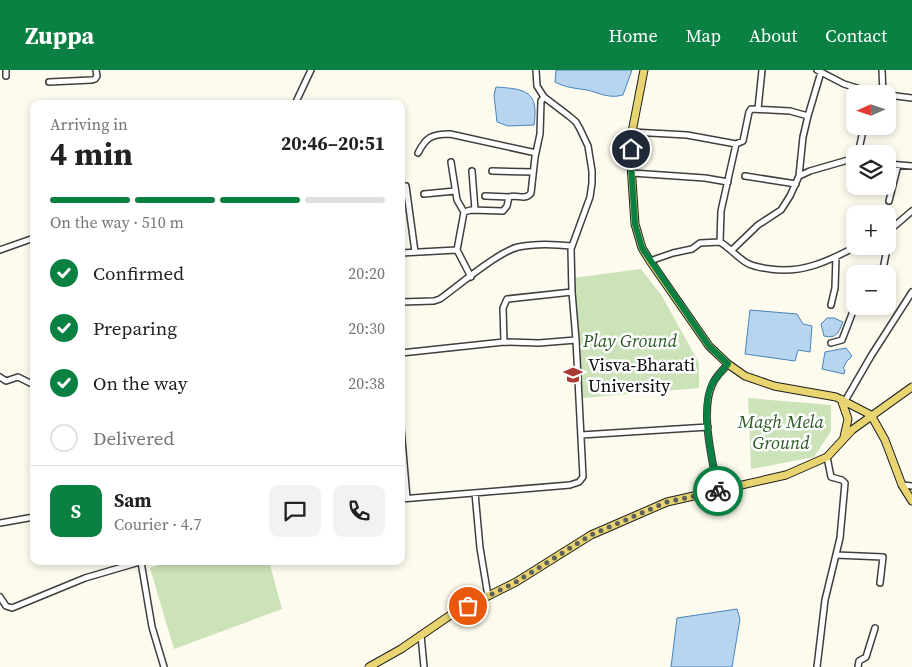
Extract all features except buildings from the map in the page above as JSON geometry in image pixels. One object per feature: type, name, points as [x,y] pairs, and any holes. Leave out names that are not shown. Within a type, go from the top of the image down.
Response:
[{"type":"main road","points":[[644,70],[632,132],[632,173],[635,224],[642,248],[650,261],[709,346],[728,364],[745,376],[774,386],[843,400],[871,415],[885,440],[902,485],[912,501]]},
{"type":"main road","points":[[368,667],[452,614],[516,582],[570,548],[609,527],[667,502],[786,475],[827,457],[871,415],[912,387]]},
{"type":"main road","points":[[843,400],[848,419],[844,439]]},
{"type":"street","points":[[49,82],[95,79],[97,76],[96,70]]},
{"type":"street","points":[[297,100],[311,70]]},
{"type":"street","points":[[405,498],[564,486],[578,483],[583,477],[572,292],[572,246],[591,190],[590,156],[588,146],[576,122],[544,97],[537,86],[536,70]]},
{"type":"street","points":[[758,109],[762,70]]},
{"type":"street","points":[[882,70],[883,85]]},
{"type":"street","points":[[732,250],[758,225],[781,210],[796,184],[799,176],[803,137],[819,71],[847,85]]},
{"type":"street","points":[[896,96],[912,98]]},
{"type":"street","points":[[486,196],[528,196],[532,186],[540,134],[541,101],[544,97]]},
{"type":"street","points":[[632,132],[687,135],[736,144],[743,141],[751,109],[790,111],[808,116]]},
{"type":"street","points":[[418,153],[431,136],[450,134],[536,153]]},
{"type":"street","points":[[720,242],[720,217],[736,144]]},
{"type":"street","points":[[799,176],[846,161]]},
{"type":"street","points":[[451,162],[455,191],[459,205],[464,212],[457,250],[470,277]]},
{"type":"street","points":[[889,201],[898,165],[912,166]]},
{"type":"street","points":[[472,171],[475,210]]},
{"type":"street","points":[[492,171],[533,172]]},
{"type":"street","points":[[632,173],[705,178],[728,182]]},
{"type":"street","points":[[745,176],[796,184]]},
{"type":"street","points":[[406,186],[415,252]]},
{"type":"street","points":[[424,194],[455,191]]},
{"type":"street","points":[[464,212],[467,210],[503,211],[509,197]]},
{"type":"street","points":[[896,225],[912,212]]},
{"type":"street","points":[[0,250],[30,239]]},
{"type":"street","points":[[650,261],[692,249],[700,243],[720,242],[753,266],[781,270],[805,269],[846,252]]},
{"type":"street","points":[[405,302],[440,299],[499,256],[517,248],[549,244],[572,246]]},
{"type":"street","points":[[405,253],[457,250]]},
{"type":"street","points":[[831,305],[836,257]]},
{"type":"street","points":[[504,342],[503,308],[507,299],[572,292]]},
{"type":"street","points":[[843,400],[912,292]]},
{"type":"street","points":[[831,343],[842,340],[852,315]]},
{"type":"street","points":[[405,353],[504,342],[539,343],[576,340]]},
{"type":"street","points":[[718,491],[706,415],[710,388],[714,380],[728,364]]},
{"type":"street","points":[[0,377],[6,381],[18,377],[30,383]]},
{"type":"street","points":[[581,435],[708,427]]},
{"type":"street","points":[[817,667],[825,600],[840,538],[845,483],[842,480],[831,477],[827,457]]},
{"type":"street","points":[[902,485],[912,486]]},
{"type":"street","points":[[475,493],[480,548],[488,596]]},
{"type":"street","points":[[0,524],[30,518]]},
{"type":"street","points":[[836,555],[883,557],[880,583]]},
{"type":"street","points":[[0,597],[6,606],[12,608],[84,578],[131,565]]},
{"type":"street","points":[[142,565],[152,627],[164,667]]},
{"type":"street","points":[[858,667],[860,661],[866,657],[875,628]]},
{"type":"street","points":[[421,635],[424,667]]},
{"type":"green space","name":"Play Ground","points":[[641,269],[662,296],[699,363],[699,388],[583,398],[573,278]]},
{"type":"green space","name":"Magh Mela Ground","points":[[748,398],[831,405],[831,431],[814,457],[751,469]]},
{"type":"green space","points":[[158,565],[270,565],[282,609],[174,649],[150,568]]},
{"type":"water","points":[[556,70],[632,70],[623,95],[613,96],[559,84],[555,82]]},
{"type":"water","points":[[496,87],[515,89],[528,94],[534,105],[534,125],[508,126],[497,122],[494,95]]},
{"type":"water","points":[[750,310],[797,314],[803,324],[812,326],[810,352],[798,350],[795,361],[745,354]]},
{"type":"water","points":[[827,318],[834,318],[843,322],[838,332],[832,337],[824,336],[821,324]]},
{"type":"water","points":[[846,348],[852,356],[843,368],[845,370],[844,374],[822,369],[825,352]]},
{"type":"water","points":[[737,609],[740,619],[732,667],[671,667],[677,618]]},
{"type":"way so far","points":[[468,606],[516,582],[591,535],[667,502],[718,491]]},
{"type":"place","name":"Visva-Bharati University","points":[[573,375]]},
{"type":"route","points":[[631,149],[635,224],[642,248],[709,346],[728,364],[714,380],[710,388],[706,407],[718,491]]}]
